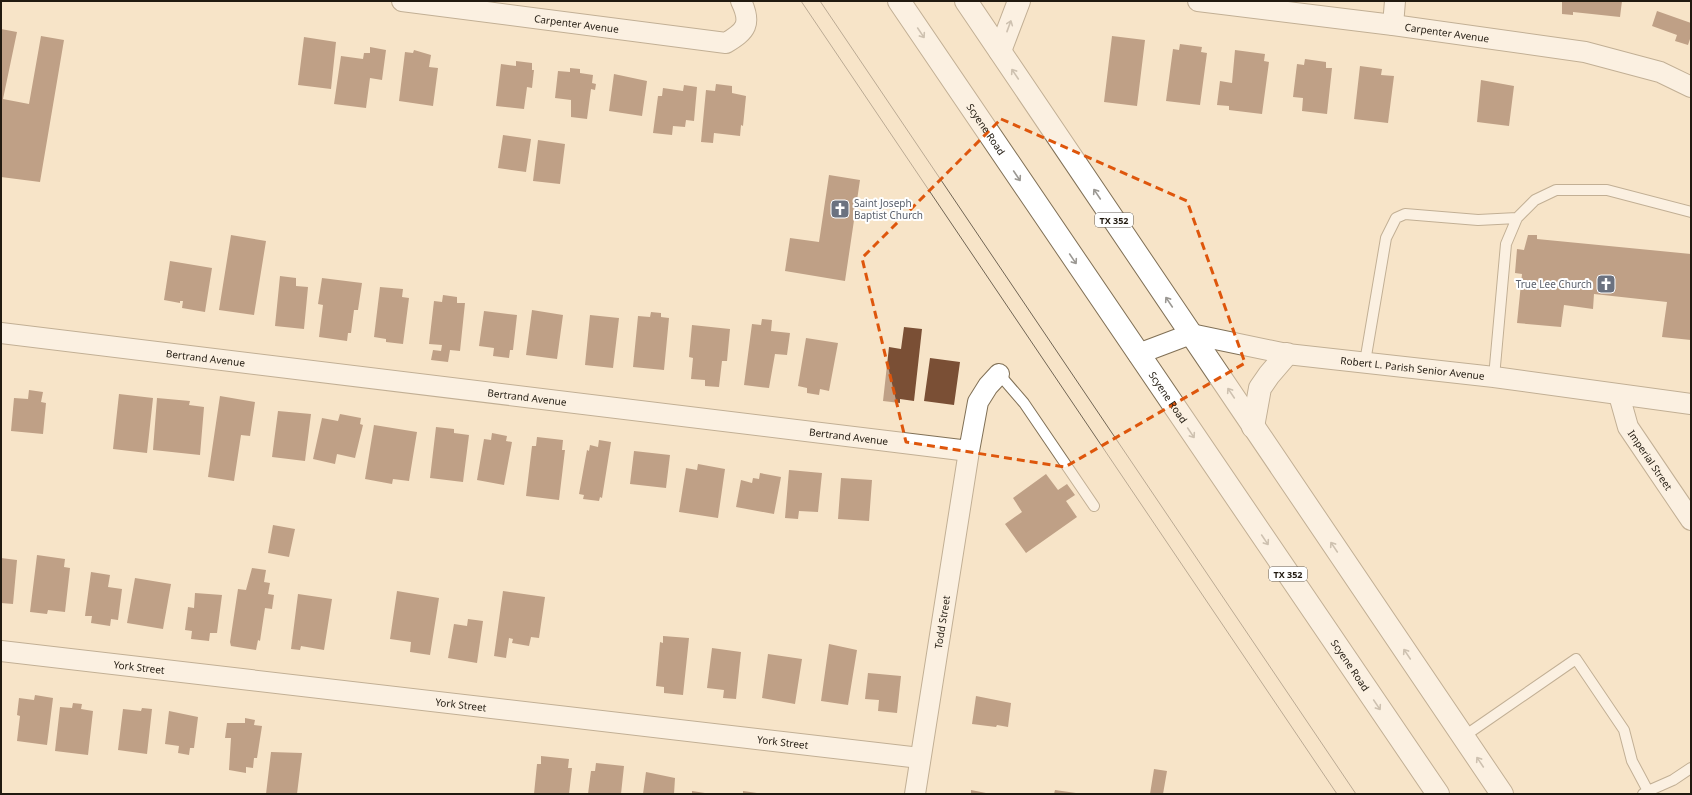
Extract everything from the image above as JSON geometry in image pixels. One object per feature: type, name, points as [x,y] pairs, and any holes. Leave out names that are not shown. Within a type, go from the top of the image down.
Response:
[{"type":"main road","name":"Scyene Road","points":[[899,1],[1438,794]]},
{"type":"main road","name":"TX 352","points":[[966,1],[1502,794]]},
{"type":"main road","points":[[1000,51],[1019,1]]},
{"type":"main road","points":[[1253,427],[1260,388],[1268,375],[1287,354]]},
{"type":"street","name":"Carpenter Avenue","points":[[402,1],[726,43],[737,36],[746,26],[748,16],[741,1]]},
{"type":"street","name":"Carpenter Avenue","points":[[1198,1],[1393,25],[1585,52],[1660,72],[1691,87]]},
{"type":"street","points":[[1393,25],[1395,1]]},
{"type":"street","name":"Bertrand Avenue","points":[[1,333],[969,451]]},
{"type":"street","points":[[1138,354],[1191,334]]},
{"type":"street","name":"Robert L. Parish Senior Avenue","points":[[1191,334],[1287,354],[1494,377],[1691,404]]},
{"type":"street","points":[[969,451],[978,402],[988,386],[1000,374]]},
{"type":"street","name":"Imperial Street","points":[[1619,395],[1628,427],[1691,520]]},
{"type":"street","name":"Todd Street","points":[[914,794],[969,451]]},
{"type":"street","name":"York Street","points":[[1,650],[920,758]]},
{"type":"lane","points":[[1494,377],[1506,244],[1517,218],[1534,200],[1556,190],[1607,190],[1691,212]]},
{"type":"lane","points":[[1365,362],[1386,238],[1396,218],[1404,214],[1478,220],[1517,218]]},
{"type":"lane","points":[[1000,374],[1024,403],[1094,506]]},
{"type":"lane","points":[[1463,737],[1576,660],[1624,730],[1632,761],[1647,793],[1673,780],[1691,768]]},
{"type":"highlighted area","points":[[1001,119],[1187,201],[1245,363],[1065,467],[906,442],[862,258]]},
{"type":"building","points":[[1562,1],[1622,1],[1620,17],[1573,12],[1573,15],[1562,14]]},
{"type":"building","points":[[1657,11],[1691,23],[1691,39],[1688,45],[1675,41],[1677,35],[1652,26]]},
{"type":"building","points":[[1,29],[17,32],[3,99],[29,104],[41,36],[64,40],[40,182],[1,177]]},
{"type":"building","points":[[1112,36],[1145,40],[1137,106],[1104,102]]},
{"type":"building","points":[[304,37],[336,42],[331,89],[298,85]]},
{"type":"building","points":[[1180,44],[1202,47],[1201,52],[1207,53],[1200,105],[1166,101],[1173,49],[1179,50]]},
{"type":"building","points":[[370,47],[386,50],[382,80],[370,78],[366,108],[334,104],[341,56],[363,59],[364,53],[370,53]]},
{"type":"building","points":[[414,50],[431,55],[429,67],[438,68],[433,106],[399,101],[405,52],[413,53]]},
{"type":"building","points":[[1235,50],[1265,54],[1264,61],[1269,62],[1262,114],[1229,110],[1229,106],[1217,105],[1220,81],[1232,83]]},
{"type":"building","points":[[1305,59],[1326,62],[1326,68],[1332,68],[1327,114],[1302,111],[1303,98],[1293,97],[1297,64],[1304,65]]},
{"type":"building","points":[[516,61],[532,63],[532,70],[534,70],[532,88],[527,87],[524,109],[496,106],[501,64],[516,66]]},
{"type":"building","points":[[1360,66],[1382,69],[1381,75],[1394,76],[1388,123],[1354,119]]},
{"type":"building","points":[[570,68],[580,69],[580,73],[593,75],[592,83],[596,84],[595,90],[591,89],[587,119],[571,117],[571,100],[555,98],[558,71],[570,72]]},
{"type":"building","points":[[614,74],[647,81],[642,116],[609,111]]},
{"type":"building","points":[[1481,80],[1514,86],[1509,126],[1477,122]]},
{"type":"building","points":[[716,84],[732,86],[732,93],[746,96],[743,126],[741,125],[740,136],[714,133],[713,143],[701,142],[706,90],[715,91]]},
{"type":"building","points":[[684,85],[697,87],[694,121],[686,120],[685,127],[673,126],[672,135],[653,133],[658,96],[662,96],[663,88],[683,91]]},
{"type":"building","points":[[503,135],[531,139],[526,172],[498,168]]},
{"type":"building","points":[[538,140],[565,144],[560,184],[533,181]]},
{"type":"building","name":"Saint Joseph Baptist Church","points":[[829,175],[860,180],[845,281],[785,271],[790,238],[819,242]]},
{"type":"building","points":[[231,235],[266,241],[254,315],[219,310]]},
{"type":"building","name":"True Lee Church","points":[[1528,235],[1537,235],[1537,239],[1691,254],[1691,340],[1662,337],[1667,302],[1594,294],[1593,309],[1564,305],[1561,327],[1517,323],[1522,274],[1515,273],[1517,249],[1524,250]]},
{"type":"building","points":[[170,261],[212,268],[205,312],[182,308],[183,301],[180,301],[180,303],[164,300]]},
{"type":"building","points":[[280,276],[296,278],[296,286],[308,287],[304,329],[275,326]]},
{"type":"building","points":[[322,278],[362,283],[358,310],[354,310],[351,333],[348,333],[347,341],[319,337],[323,305],[318,304]]},
{"type":"building","points":[[380,287],[403,289],[402,297],[409,298],[403,344],[386,342],[386,339],[374,337]]},
{"type":"building","points":[[443,295],[457,297],[457,303],[465,303],[460,351],[450,350],[448,362],[431,360],[433,350],[441,351],[442,345],[429,344],[434,301],[442,302]]},
{"type":"building","points":[[532,310],[563,315],[557,359],[526,355]]},
{"type":"building","points":[[484,311],[517,315],[513,350],[510,350],[509,358],[493,356],[494,348],[479,346]]},
{"type":"building","points":[[651,312],[661,313],[661,317],[669,318],[664,370],[633,367],[638,316],[650,317]]},
{"type":"building","points":[[590,315],[619,318],[613,368],[585,365]]},
{"type":"building","points":[[762,319],[772,320],[771,331],[790,333],[787,355],[775,354],[769,388],[744,385],[752,324],[761,325]]},
{"type":"building","points":[[692,325],[730,329],[727,361],[722,361],[719,387],[705,386],[705,380],[691,379],[693,358],[689,357]]},
{"type":"building","points":[[904,327],[922,329],[914,401],[900,399],[900,403],[883,401],[889,347],[901,349]]},
{"type":"building","points":[[806,338],[838,343],[829,391],[820,389],[819,395],[807,393],[807,388],[798,386]]},
{"type":"building","points":[[930,358],[960,362],[954,405],[924,401]]},
{"type":"building","points":[[29,390],[43,392],[41,402],[46,403],[43,434],[11,431],[14,398],[28,399]]},
{"type":"building","points":[[119,394],[153,398],[147,453],[113,449]]},
{"type":"building","points":[[220,396],[255,402],[250,436],[241,435],[234,481],[208,477]]},
{"type":"building","points":[[157,398],[190,401],[189,405],[204,407],[200,455],[153,450]]},
{"type":"building","points":[[278,411],[311,414],[305,461],[272,457]]},
{"type":"building","points":[[340,414],[361,418],[360,424],[363,425],[355,458],[337,454],[335,464],[313,459],[322,418],[338,421]]},
{"type":"building","points":[[374,425],[417,432],[409,481],[393,479],[392,484],[365,479]]},
{"type":"building","points":[[436,427],[454,429],[454,433],[469,435],[463,482],[430,478]]},
{"type":"building","points":[[492,433],[507,436],[506,441],[512,442],[504,485],[477,480],[484,439],[491,440]]},
{"type":"building","points":[[537,437],[563,440],[562,450],[565,450],[559,500],[526,496],[532,446],[536,446]]},
{"type":"building","points":[[599,440],[611,442],[602,498],[600,497],[599,501],[583,499],[584,495],[579,494],[587,450],[589,451],[590,445],[598,447]]},
{"type":"building","points":[[634,451],[670,455],[666,488],[630,484]]},
{"type":"building","points":[[698,464],[725,469],[718,518],[679,512],[686,468],[697,470]]},
{"type":"building","points":[[789,470],[822,473],[818,512],[799,511],[798,519],[785,518]]},
{"type":"building","points":[[760,473],[781,477],[774,514],[736,507],[741,480],[752,483],[753,478],[759,479]]},
{"type":"building","points":[[1046,474],[1058,490],[1067,484],[1075,495],[1066,501],[1077,517],[1026,553],[1005,524],[1022,512],[1013,498]]},
{"type":"building","points":[[841,478],[872,480],[869,521],[838,519]]},
{"type":"building","points":[[273,525],[295,529],[289,557],[268,553]]},
{"type":"building","points":[[37,555],[65,559],[64,567],[70,568],[65,612],[48,610],[47,614],[30,612]]},
{"type":"building","points":[[1,558],[17,560],[13,604],[1,603]]},
{"type":"building","points":[[252,568],[266,570],[264,582],[270,583],[268,594],[274,595],[272,609],[265,608],[260,641],[258,640],[256,650],[231,646],[230,642],[238,589],[246,590]]},
{"type":"building","points":[[91,572],[110,575],[108,587],[122,589],[118,620],[111,619],[110,626],[91,623],[92,616],[85,616]]},
{"type":"building","points":[[135,578],[171,584],[163,629],[127,623]]},
{"type":"building","points":[[397,591],[439,598],[430,655],[410,652],[411,642],[390,639]]},
{"type":"building","points":[[503,591],[545,597],[539,638],[531,637],[529,646],[512,643],[513,639],[509,638],[506,658],[494,656]]},
{"type":"building","points":[[195,593],[222,595],[217,633],[210,633],[209,641],[191,639],[192,631],[185,630],[188,607],[194,608]]},
{"type":"building","points":[[298,594],[332,599],[324,650],[301,646],[300,650],[291,649]]},
{"type":"building","points":[[468,619],[483,621],[477,663],[448,658],[454,624],[467,626]]},
{"type":"building","points":[[663,636],[689,638],[683,695],[664,693],[664,687],[656,686],[660,642],[663,643]]},
{"type":"building","points":[[829,644],[857,650],[848,705],[821,701]]},
{"type":"building","points":[[712,648],[741,652],[736,699],[723,698],[724,690],[707,688]]},
{"type":"building","points":[[768,654],[802,659],[795,704],[762,698]]},
{"type":"building","points":[[868,673],[901,676],[897,713],[878,711],[879,700],[865,699]]},
{"type":"building","points":[[35,695],[53,698],[47,745],[17,741],[20,716],[17,715],[19,698],[34,700]]},
{"type":"building","points":[[976,696],[1011,703],[1008,727],[972,724]]},
{"type":"building","points":[[73,703],[82,704],[81,709],[93,711],[88,755],[55,751],[60,707],[72,708]]},
{"type":"building","points":[[142,708],[152,709],[147,754],[118,750],[123,709],[141,711]]},
{"type":"building","points":[[169,711],[198,717],[194,748],[190,748],[189,755],[178,753],[179,746],[165,744]]},
{"type":"building","points":[[245,718],[255,720],[254,725],[262,726],[257,758],[254,758],[253,768],[246,767],[246,773],[229,770],[231,738],[225,738],[227,723],[245,723]]},
{"type":"building","points":[[271,752],[302,753],[297,794],[266,794]]},
{"type":"building","points":[[541,756],[569,759],[568,768],[572,768],[569,794],[534,794],[537,764],[541,764]]},
{"type":"building","points":[[596,763],[624,766],[621,794],[588,794],[591,771],[595,771]]},
{"type":"building","points":[[1154,769],[1167,771],[1163,794],[1150,794]]},
{"type":"building","points":[[646,772],[675,778],[674,794],[643,794]]},
{"type":"building","points":[[971,790],[986,793],[986,794],[971,794]]},
{"type":"building","points":[[1055,790],[1076,793],[1076,794],[1054,794]]},
{"type":"building","points":[[692,791],[705,793],[705,794],[692,794]]},
{"type":"building","points":[[743,791],[757,793],[757,794],[743,794]]},
{"type":"tram line","points":[[801,1],[1337,794]]},
{"type":"tram line","points":[[820,1],[1356,794]]},
{"type":"place","name":"Saint Joseph Baptist Church","points":[[840,209]]},
{"type":"place","name":"True Lee Church","points":[[1606,284]]}]
